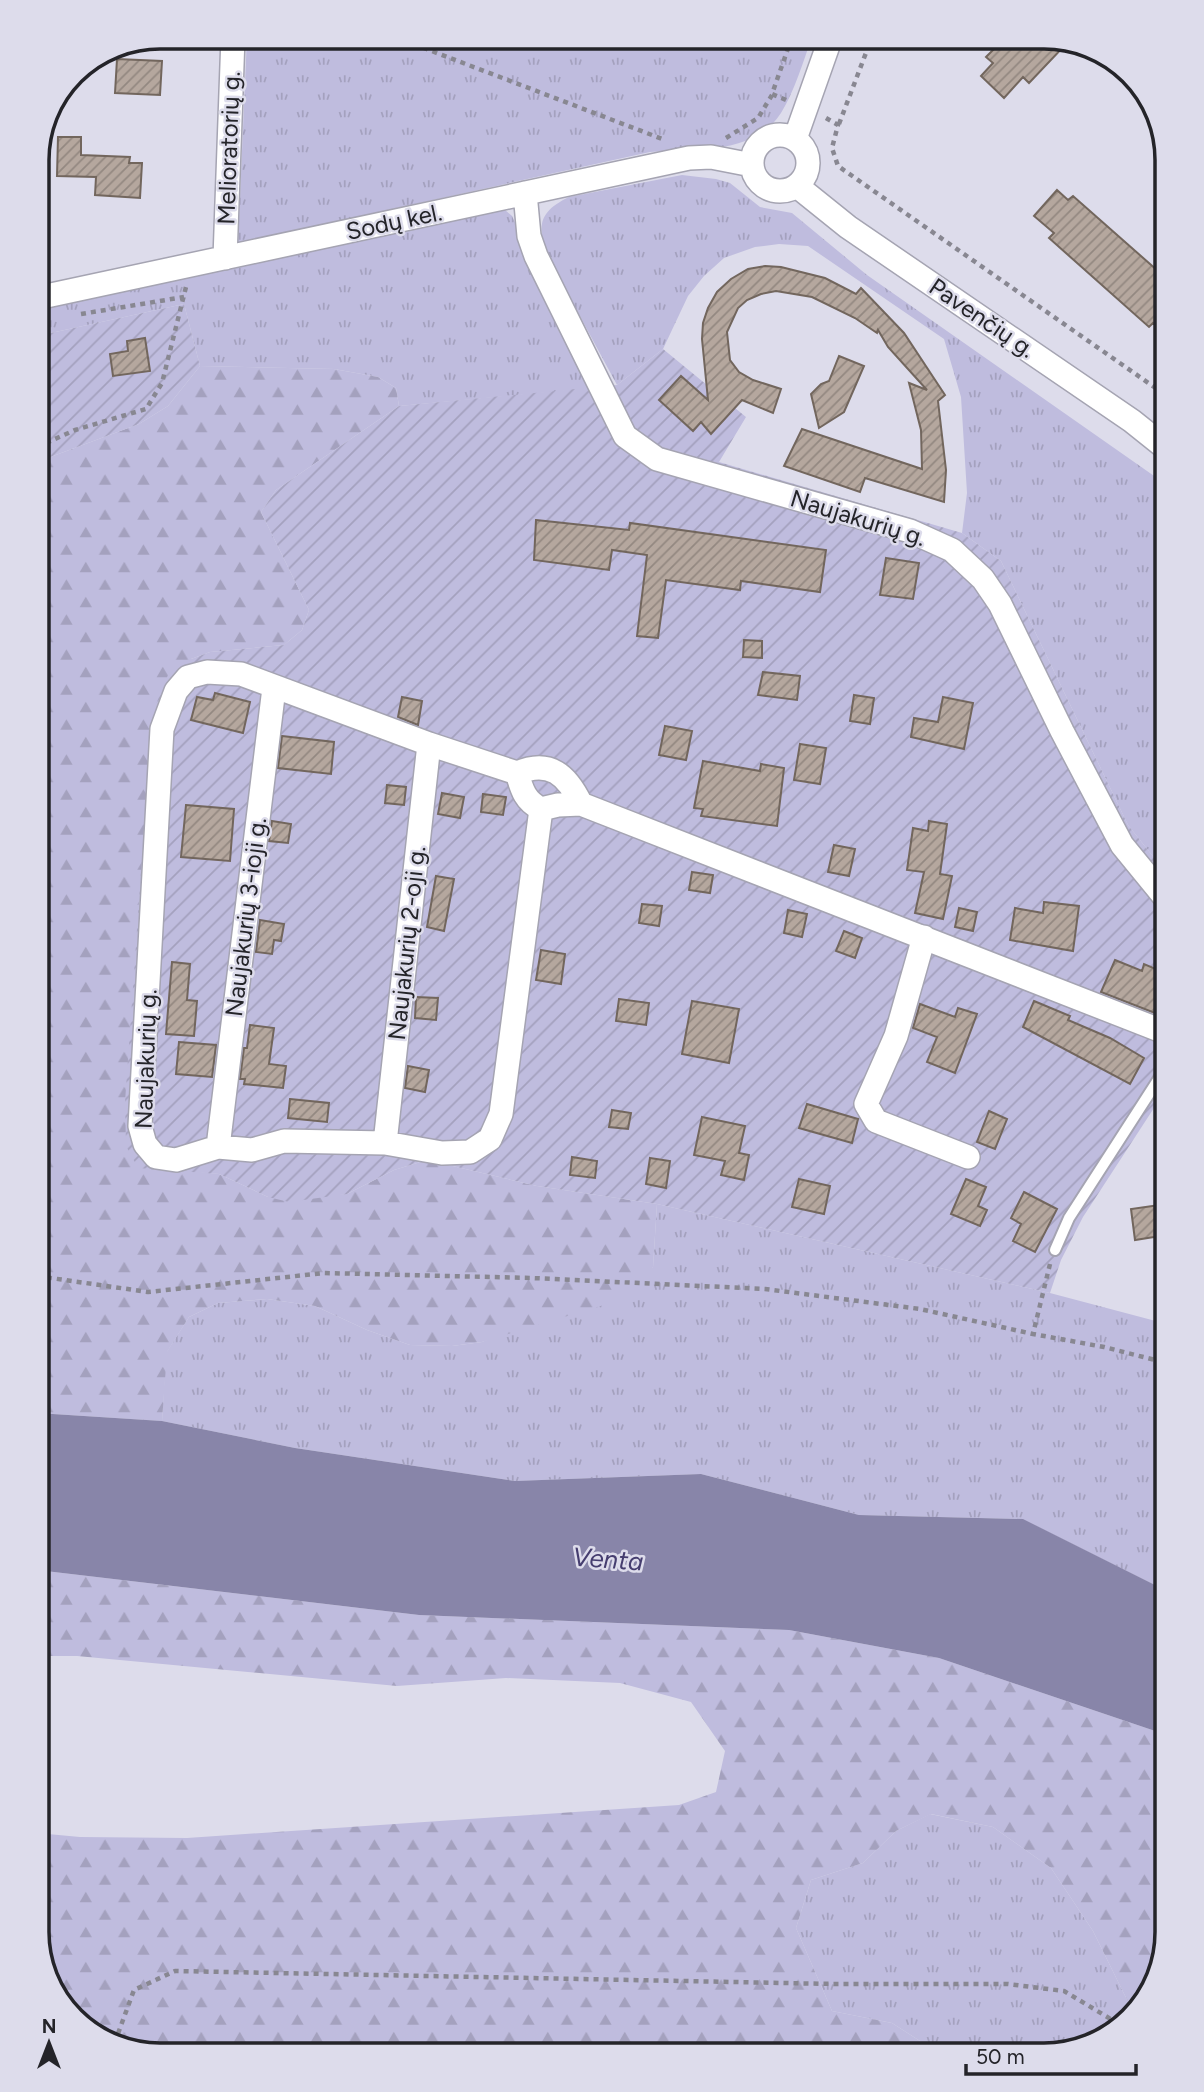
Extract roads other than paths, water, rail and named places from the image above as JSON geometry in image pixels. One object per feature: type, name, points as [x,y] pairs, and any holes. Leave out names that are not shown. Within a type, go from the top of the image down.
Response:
[{"type":"street","name":"Melioratorių g.","points":[[225,258],[233,49]]},
{"type":"street","points":[[795,139],[827,49]]},
{"type":"street","points":[[779,135],[795,139],[806,151],[808,162],[804,178],[797,186],[782,191],[766,187],[758,180],[752,165],[756,149],[769,138],[779,135]]},
{"type":"street","name":"Sodų kel.","points":[[49,295],[689,158],[711,157],[752,165]]},
{"type":"street","name":"Pavenčių g.","points":[[797,186],[848,227],[1155,439]]},
{"type":"street","name":"Naujakurių g.","points":[[526,193],[529,236],[536,256],[625,436],[657,458],[910,531],[952,550],[984,579],[1000,604],[1122,845],[1155,885]]},
{"type":"street","name":"Naujakurių g.","points":[[541,809],[501,1114],[489,1139],[470,1152],[456,1153],[384,1143],[284,1141],[252,1150],[218,1147],[176,1160],[156,1157],[145,1144],[140,1126],[162,729],[176,691],[188,677],[207,672],[241,674],[429,744],[517,773],[531,768],[547,768],[573,786],[581,804]]},
{"type":"street","name":"Naujakurių 3-ioji g.","points":[[218,1147],[274,688]]},
{"type":"street","name":"Naujakurių 2-oji g.","points":[[384,1143],[429,744]]},
{"type":"street","points":[[517,773],[523,793],[532,804],[541,809],[581,804],[1155,1027]]},
{"type":"street","points":[[924,937],[896,1035],[866,1104],[876,1121],[968,1157]]},
{"type":"lane","points":[[1055,1250],[1069,1218],[1155,1085]]},
{"type":"water","name":"Venta","points":[[49,1414],[162,1421],[295,1448],[515,1481],[701,1474],[859,1515],[1023,1519],[1155,1585],[1155,1731],[939,1658],[789,1630],[419,1615],[49,1571]]}]
